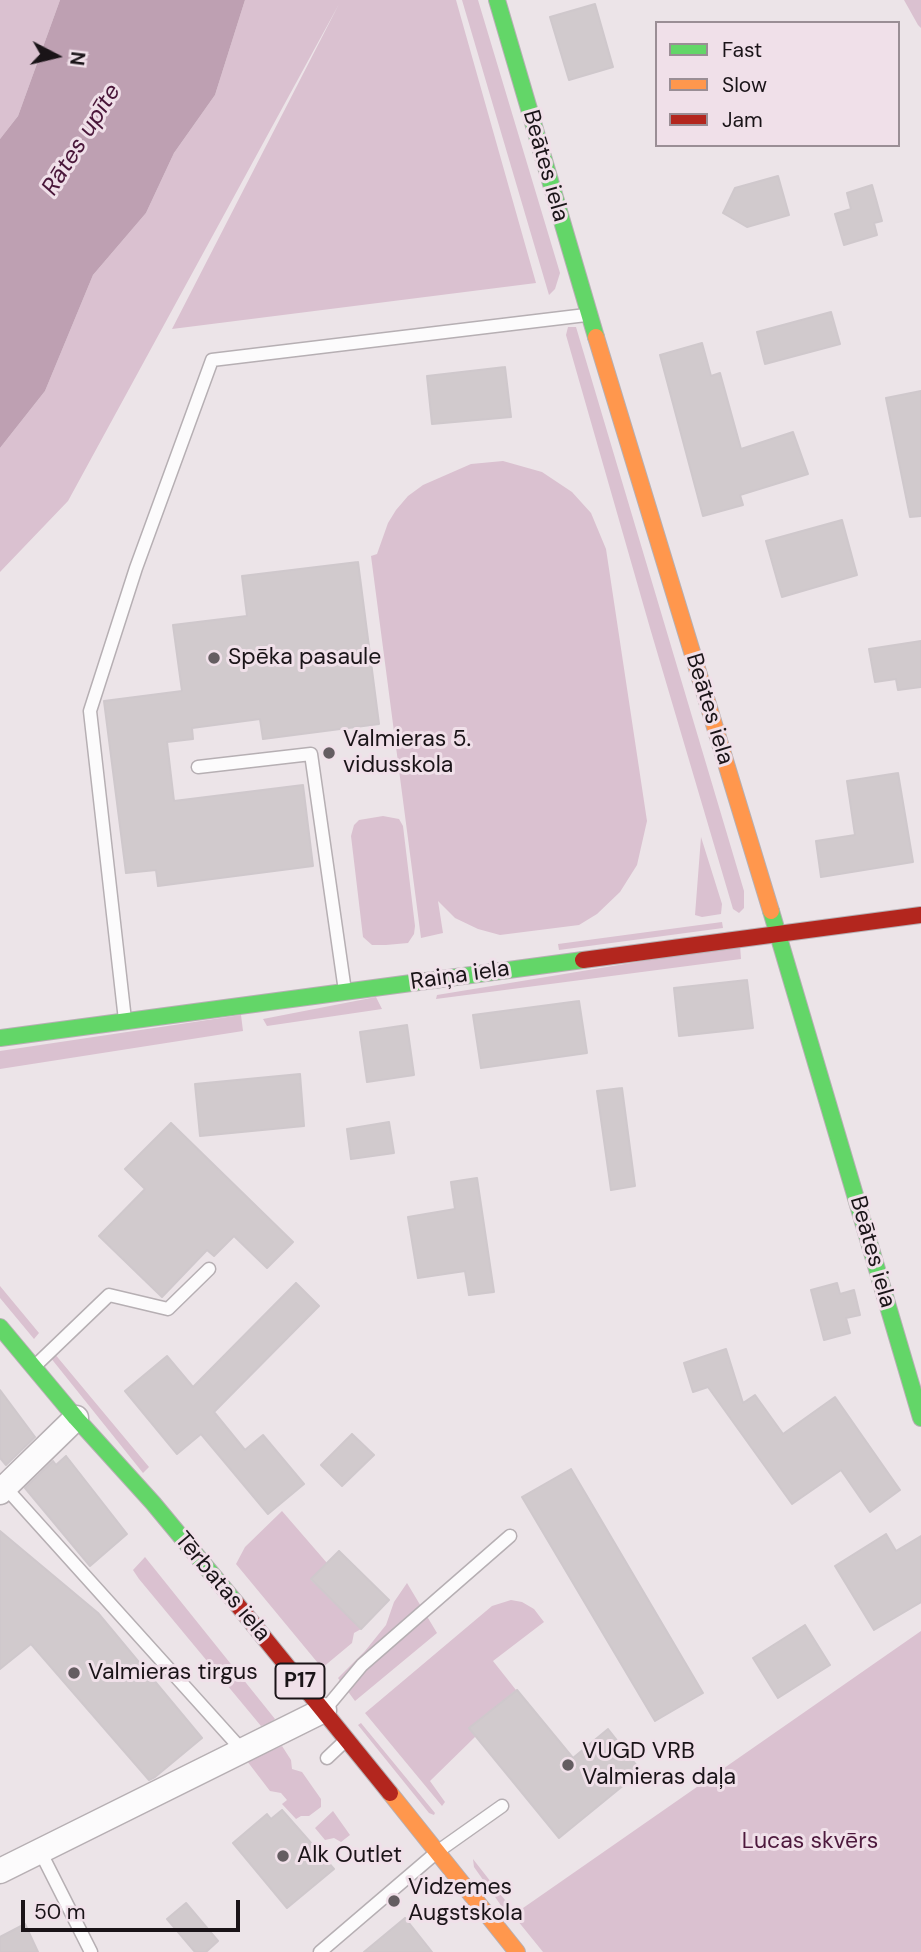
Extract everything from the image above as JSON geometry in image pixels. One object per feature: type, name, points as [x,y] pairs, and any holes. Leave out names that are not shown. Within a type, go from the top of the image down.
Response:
[{"type":"street","name":"Beātes iela","points":[[496,0],[921,1418]]},
{"type":"street","name":"Raiņa iela","points":[[0,1038],[921,915]]},
{"type":"street","name":"Tērbatas iela","points":[[0,1327],[76,1418],[153,1503],[324,1710],[517,1952]]},
{"type":"street","points":[[3,1490],[76,1418]]},
{"type":"street","points":[[0,1871],[324,1710]]},
{"type":"lane","points":[[125,1020],[90,710],[136,568],[212,360],[589,315]]},
{"type":"lane","points":[[198,767],[311,754],[345,991]]},
{"type":"lane","points":[[34,1367],[109,1295],[168,1309],[209,1269]]},
{"type":"lane","points":[[3,1490],[242,1750]]},
{"type":"lane","points":[[324,1710],[362,1665],[510,1536]]},
{"type":"lane","points":[[327,1758],[347,1739]]},
{"type":"lane","points":[[320,1952],[438,1852],[502,1806]]},
{"type":"lane","points":[[40,1851],[91,1952]]},
{"type":"green space","points":[[0,0],[60,0],[18,116],[0,139]]},
{"type":"green space","points":[[245,0],[456,0],[536,283],[172,329],[339,4],[68,501],[0,572],[0,448],[45,391],[93,275],[146,213],[174,153],[215,95]]},
{"type":"green space","points":[[462,0],[478,0],[560,273],[555,289],[549,295]]},
{"type":"green space","points":[[904,0],[921,0],[921,28],[918,25]]},
{"type":"green space","points":[[568,327],[576,327],[744,891],[744,908],[739,913],[733,909],[650,628],[566,335]]},
{"type":"green space","points":[[503,461],[542,472],[572,492],[591,513],[606,549],[647,821],[637,865],[620,892],[597,914],[579,925],[500,935],[478,929],[455,918],[438,901],[443,933],[421,938],[371,556],[377,554],[388,523],[396,510],[408,496],[423,485],[471,464]]},
{"type":"green space","points":[[383,816],[399,819],[403,826],[415,926],[414,934],[408,943],[372,945],[363,937],[351,836],[354,825],[359,820]]},
{"type":"green space","points":[[701,837],[722,904],[721,914],[702,917],[695,915]]},
{"type":"green space","points":[[722,922],[723,928],[559,950],[558,944]]},
{"type":"green space","points":[[740,945],[741,959],[436,999],[437,995]]},
{"type":"green space","points":[[376,997],[382,1009],[267,1026],[263,1019]]},
{"type":"green space","points":[[241,1015],[243,1031],[0,1069],[0,1051]]},
{"type":"green space","points":[[0,1286],[39,1333],[34,1339],[0,1298]]},
{"type":"green space","points":[[54,1353],[149,1467],[143,1473],[50,1357]]},
{"type":"green space","points":[[282,1511],[327,1563],[311,1580],[361,1629],[354,1633],[352,1643],[322,1668],[236,1564],[245,1547]]},
{"type":"green space","points":[[145,1557],[275,1719],[261,1726],[139,1579],[133,1570]]},
{"type":"green space","points":[[407,1583],[437,1633],[355,1701],[338,1678],[386,1625],[394,1602]]},
{"type":"green space","points":[[511,1600],[522,1602],[534,1609],[544,1622],[493,1661],[516,1690],[470,1728],[476,1736],[430,1781],[445,1802],[442,1806],[365,1713],[492,1606]]},
{"type":"green space","name":"Lucas skvērs","points":[[921,1631],[921,1952],[543,1952],[513,1915]]},
{"type":"green space","points":[[361,1723],[434,1815],[429,1813],[358,1725]]},
{"type":"green space","points":[[282,1746],[291,1760],[292,1769],[302,1772],[321,1799],[321,1807],[309,1816],[296,1819],[282,1804],[287,1800],[281,1793],[270,1791],[247,1761]]},
{"type":"green space","points":[[333,1811],[350,1835],[341,1842],[334,1838],[325,1840],[315,1828]]},
{"type":"green space","points":[[473,1859],[512,1909],[507,1914],[474,1867]]},
{"type":"water","name":"Rātes upīte","points":[[60,0],[245,0],[215,95],[174,153],[146,213],[93,275],[45,391],[0,448],[0,139],[18,116]]},
{"type":"building","points":[[595,4],[613,67],[569,80],[550,17]]},
{"type":"building","points":[[778,176],[789,215],[747,227],[723,213],[735,188]]},
{"type":"building","points":[[872,185],[882,221],[874,223],[877,235],[844,245],[835,214],[851,209],[847,193]]},
{"type":"building","points":[[831,312],[840,344],[765,364],[757,332]]},
{"type":"building","points":[[702,343],[711,376],[720,373],[741,449],[793,432],[808,474],[740,495],[743,505],[703,516],[660,355]]},
{"type":"building","points":[[505,367],[511,417],[432,424],[427,376]]},
{"type":"building","points":[[921,391],[921,516],[910,517],[886,398]]},
{"type":"building","points":[[842,520],[857,575],[782,597],[766,541]]},
{"type":"building","points":[[358,562],[379,724],[263,739],[260,719],[192,728],[193,739],[167,742],[174,801],[303,785],[313,866],[158,886],[156,870],[126,873],[104,701],[182,691],[173,625],[247,616],[242,576]]},
{"type":"building","points":[[921,641],[921,687],[898,690],[896,679],[875,682],[869,649]]},
{"type":"building","points":[[898,773],[913,862],[821,877],[816,841],[855,835],[847,781]]},
{"type":"building","points":[[747,980],[753,1028],[679,1036],[674,988]]},
{"type":"building","points":[[579,1001],[587,1053],[481,1068],[473,1015]]},
{"type":"building","points":[[407,1025],[414,1075],[367,1082],[360,1032]]},
{"type":"building","points":[[300,1074],[304,1126],[200,1136],[195,1084]]},
{"type":"building","points":[[622,1088],[635,1186],[611,1190],[597,1091]]},
{"type":"building","points":[[389,1122],[394,1153],[351,1159],[347,1129]]},
{"type":"building","points":[[171,1123],[293,1242],[267,1268],[234,1236],[214,1256],[207,1250],[162,1297],[99,1236],[145,1189],[125,1169]]},
{"type":"building","points":[[477,1178],[494,1292],[469,1295],[465,1271],[418,1278],[408,1217],[455,1209],[451,1182]]},
{"type":"building","points":[[296,1283],[319,1306],[214,1412],[245,1450],[263,1435],[304,1484],[268,1514],[201,1434],[177,1454],[125,1391],[167,1356],[193,1387]]},
{"type":"building","points":[[837,1283],[840,1294],[854,1290],[860,1315],[846,1318],[850,1333],[824,1340],[811,1290]]},
{"type":"building","points":[[726,1349],[743,1403],[755,1395],[783,1434],[835,1397],[900,1490],[870,1512],[841,1470],[792,1504],[708,1387],[693,1392],[684,1363]]},
{"type":"building","points":[[0,1390],[35,1437],[6,1465],[0,1458]]},
{"type":"building","points":[[352,1434],[374,1455],[342,1486],[321,1465]]},
{"type":"building","points":[[66,1456],[127,1534],[90,1566],[25,1488],[53,1461],[56,1465]]},
{"type":"building","points":[[571,1469],[703,1693],[655,1721],[522,1497]]},
{"type":"building","points":[[0,1531],[98,1613],[202,1738],[155,1777],[149,1780],[31,1644],[0,1669]]},
{"type":"building","points":[[886,1534],[896,1551],[921,1536],[921,1602],[874,1630],[835,1566]]},
{"type":"building","points":[[339,1551],[389,1600],[361,1629],[311,1579]]},
{"type":"building","points":[[805,1625],[830,1665],[778,1698],[753,1658]]},
{"type":"building","name":"VUGD VRB Valmieras daļa","points":[[517,1690],[573,1758],[608,1729],[641,1771],[559,1838],[469,1728]]},
{"type":"building","name":"Alk Outlet","points":[[282,1810],[334,1869],[287,1908],[233,1843],[267,1814],[271,1819]]},
{"type":"building","points":[[186,1903],[218,1941],[206,1952],[195,1952],[167,1919]]},
{"type":"building","points":[[405,1918],[432,1952],[364,1952]]},
{"type":"building","points":[[25,1924],[38,1952],[0,1952],[0,1937]]},
{"type":"traffic: fast","points":[[497,0],[596,337]]},
{"type":"traffic: fast","points":[[771,911],[921,1418]]},
{"type":"traffic: fast","points":[[0,1038],[583,960]]},
{"type":"traffic: fast","points":[[0,1327],[236,1603]]},
{"type":"traffic: slow","points":[[596,337],[771,911]]},
{"type":"traffic: slow","points":[[390,1793],[517,1952]]},
{"type":"traffic: jam","points":[[583,960],[921,915]]},
{"type":"traffic: jam","points":[[236,1603],[390,1793]]},
{"type":"place","name":"Spēka pasaule","points":[[214,658]]},
{"type":"place","name":"Valmieras 5. vidusskola","points":[[329,753]]},
{"type":"place","name":"Valmieras tirgus","points":[[74,1673]]},
{"type":"place","name":"VUGD VRB Valmieras daļa","points":[[568,1765]]},
{"type":"place","name":"Alk Outlet","points":[[283,1856]]},
{"type":"place","name":"Vidzemes Augstskola","points":[[394,1901]]}]
